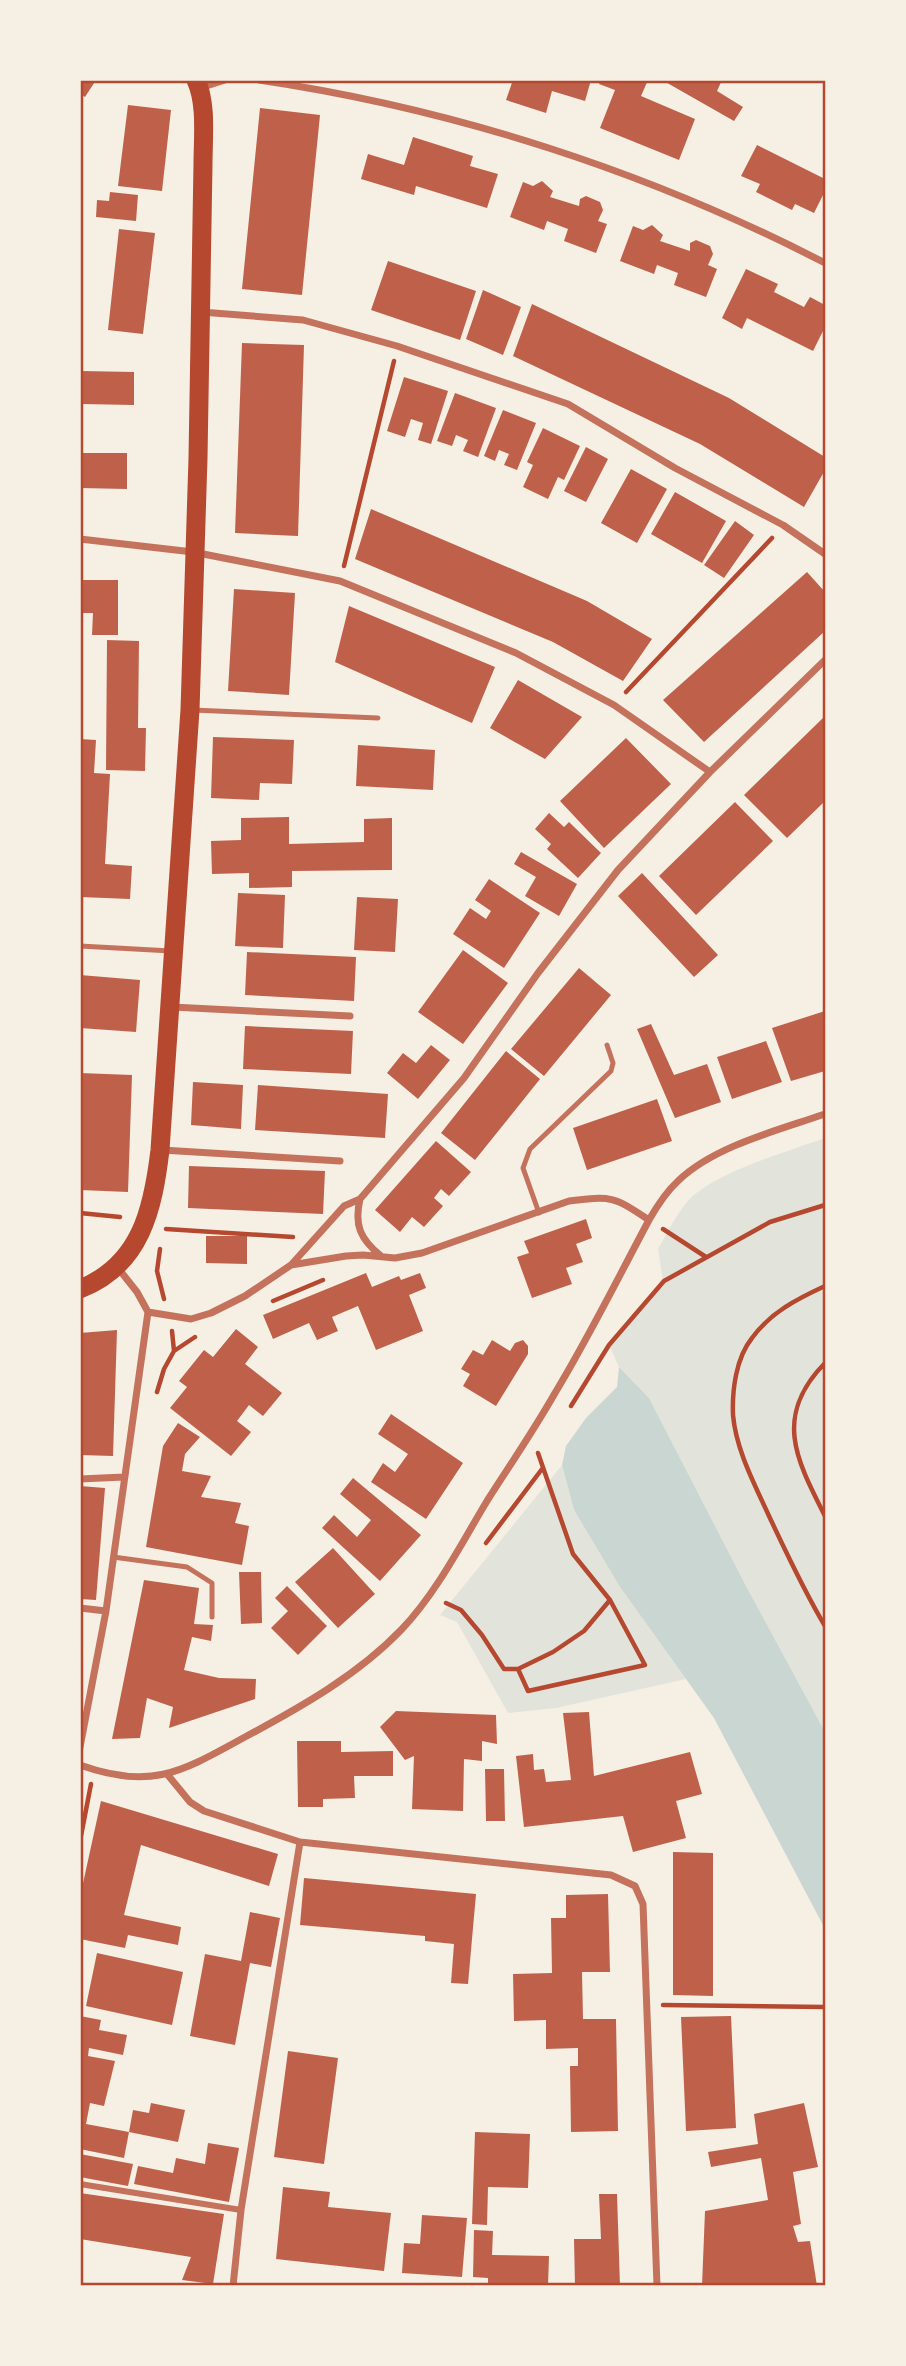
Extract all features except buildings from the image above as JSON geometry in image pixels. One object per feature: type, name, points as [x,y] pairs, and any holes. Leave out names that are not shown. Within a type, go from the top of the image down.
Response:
[{"type":"highway","points":[[80,1289],[93,1284],[118,1267],[135,1243],[150,1211],[159,1150],[190,710],[201,312],[203,142],[198,84]]},
{"type":"street","points":[[198,84],[225,80]]},
{"type":"street","points":[[259,80],[336,92],[505,133],[681,196],[825,263]]},
{"type":"street","points":[[201,312],[303,320],[397,346],[568,404],[675,468],[783,525],[825,554]]},
{"type":"street","points":[[80,539],[193,552],[340,581],[516,653],[614,705],[710,772]]},
{"type":"street","points":[[148,1312],[191,1319],[211,1313],[245,1296],[291,1265],[344,1206],[360,1199],[464,1078],[538,974],[618,870],[710,772],[825,660]]},
{"type":"street","points":[[170,1007],[350,1016]]},
{"type":"street","points":[[80,1765],[116,1776],[142,1777],[167,1774],[195,1764],[295,1711],[368,1661],[403,1628],[429,1595],[556,1392],[663,1197],[679,1179],[741,1143],[825,1114]]},
{"type":"street","points":[[159,1150],[340,1161]]},
{"type":"street","points":[[360,1199],[357,1211],[359,1230],[366,1245],[382,1257]]},
{"type":"street","points":[[291,1265],[355,1255],[395,1258],[422,1254],[569,1201],[617,1199],[649,1220]]},
{"type":"street","points":[[80,1747],[106,1611],[148,1312],[138,1292],[118,1267]]},
{"type":"street","points":[[80,1479],[124,1477]]},
{"type":"street","points":[[80,1608],[106,1611]]},
{"type":"street","points":[[167,1774],[190,1802],[204,1811],[300,1842],[611,1875],[635,1886],[643,1903],[657,2286]]},
{"type":"street","points":[[233,2286],[241,2210],[300,1842]]},
{"type":"street","points":[[80,2184],[241,2210]]},
{"type":"lane","points":[[190,710],[378,718]]},
{"type":"lane","points":[[80,946],[174,951]]},
{"type":"lane","points":[[538,1213],[523,1168],[530,1149],[611,1071],[613,1063],[607,1045]]},
{"type":"lane","points":[[113,1557],[187,1567],[212,1583],[212,1618]]},
{"type":"path","points":[[340,581],[397,346]]},
{"type":"path","points":[[614,705],[783,525]]},
{"type":"path","points":[[566,1415],[609,1345],[663,1281],[770,1222],[825,1205]]},
{"type":"path","points":[[649,1220],[706,1257]]},
{"type":"path","points":[[164,1229],[315,1238]]},
{"type":"path","points":[[825,1286],[790,1302],[750,1339],[740,1361],[734,1387],[733,1416],[740,1448],[751,1476],[803,1589],[825,1626]]},
{"type":"path","points":[[825,1363],[811,1377],[801,1395],[793,1424],[802,1471],[825,1516]]},
{"type":"path","points":[[518,1669],[528,1691],[645,1665],[610,1600],[573,1554],[542,1468],[532,1431]]},
{"type":"path","points":[[484,1546],[542,1468]]},
{"type":"path","points":[[429,1595],[461,1610],[482,1635],[504,1669],[518,1669],[554,1652],[584,1631],[610,1600]]},
{"type":"path","points":[[648,2004],[825,2007]]},
{"type":"shaded area","points":[[825,1138],[825,1732],[649,1398],[619,1367],[609,1345],[663,1281],[658,1249],[687,1202],[699,1191],[732,1172]]},
{"type":"shaded area","points":[[619,1367],[649,1398],[825,1732],[825,1929],[714,1718],[620,1587],[574,1510],[562,1465],[566,1446],[586,1418],[617,1387]]},
{"type":"shaded area","points":[[562,1465],[574,1510],[620,1587],[686,1679],[556,1708],[508,1713],[457,1622],[440,1615]]}]
